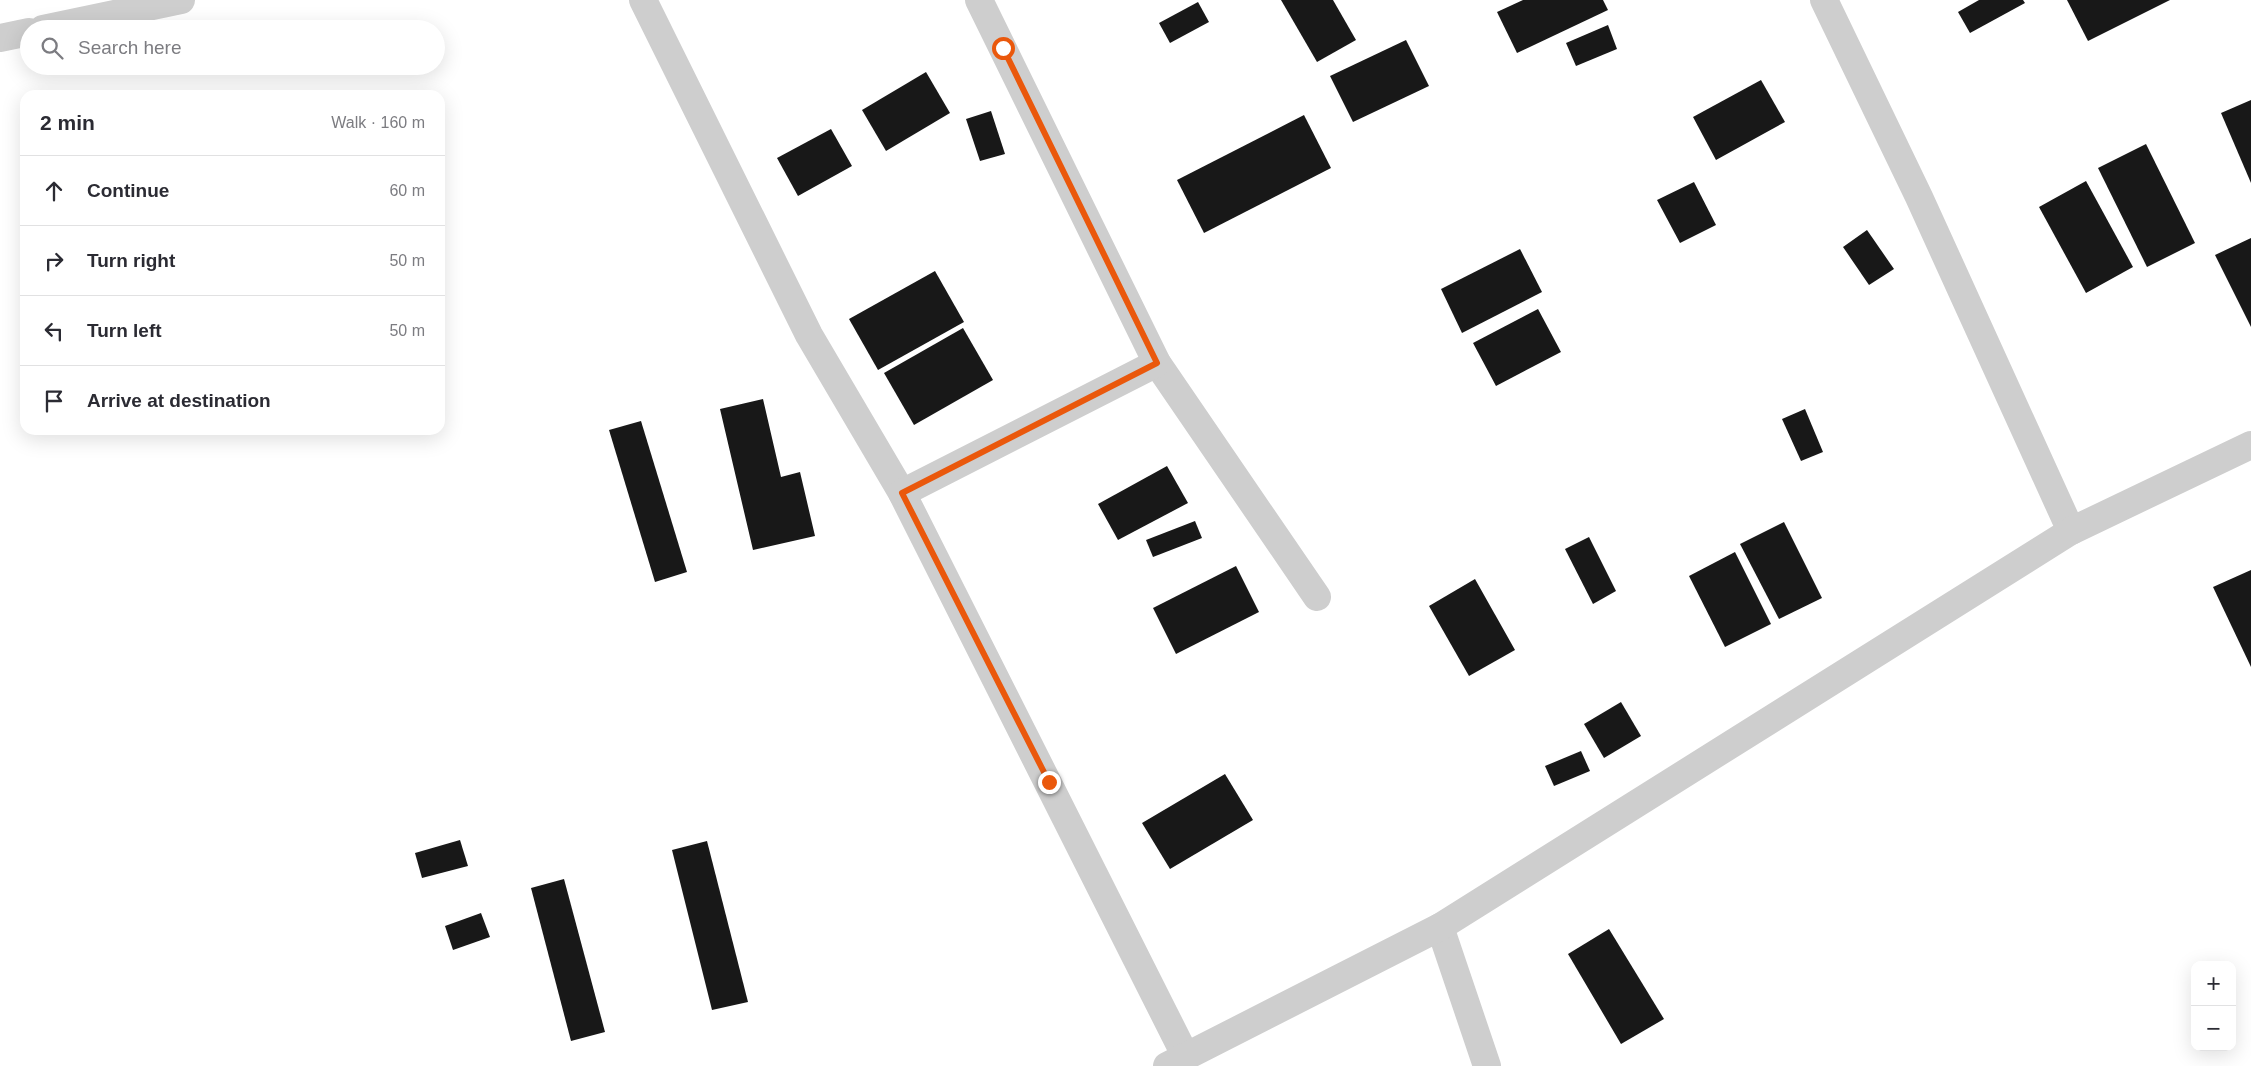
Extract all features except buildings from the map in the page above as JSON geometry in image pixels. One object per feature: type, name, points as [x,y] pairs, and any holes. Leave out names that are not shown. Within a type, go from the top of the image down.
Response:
[{"type":"street","points":[[86,20],[181,0]]},
{"type":"street","points":[[643,0],[809,335],[902,493],[1176,1061],[1440,926],[2071,532],[2251,445]]},
{"type":"street","points":[[979,0],[1157,363],[1317,597]]},
{"type":"street","points":[[1824,0],[1919,197],[2071,532]]},
{"type":"street","points":[[0,38],[20,34]]},
{"type":"street","points":[[902,493],[1157,363]]},
{"type":"street","points":[[1440,926],[1487,1066]]},
{"type":"route","points":[[1003,48],[1157,363],[902,493],[1049,782]]}]
